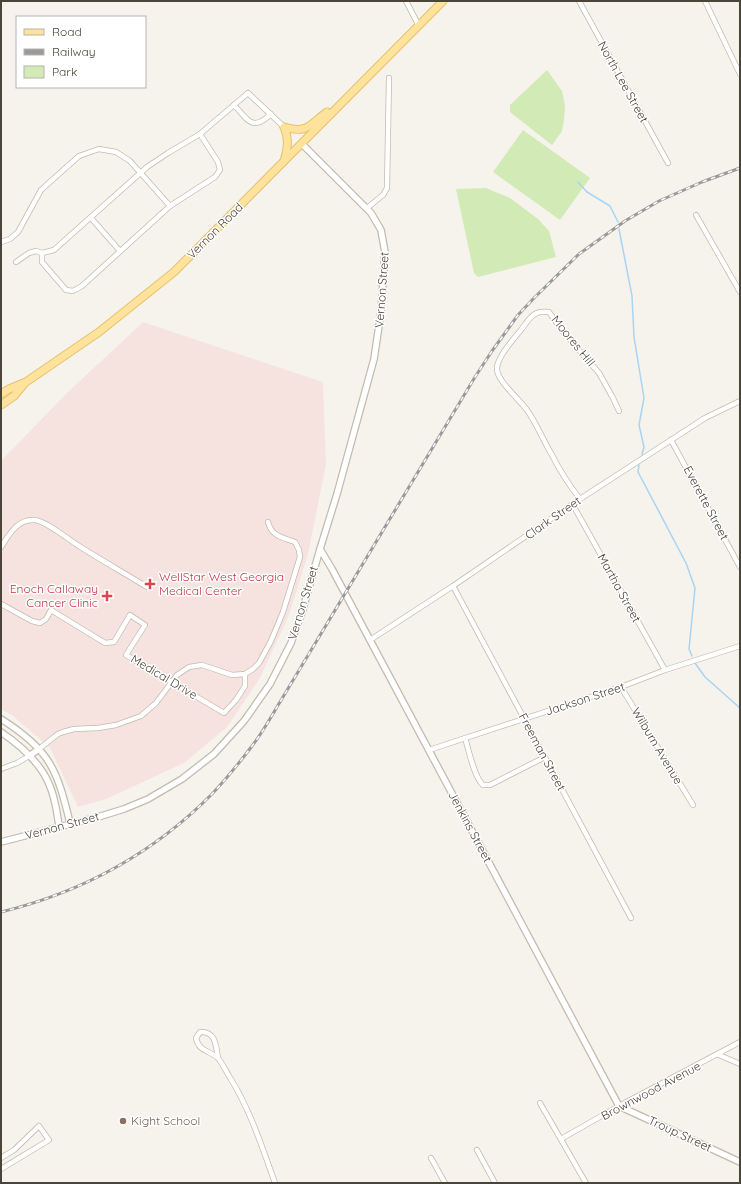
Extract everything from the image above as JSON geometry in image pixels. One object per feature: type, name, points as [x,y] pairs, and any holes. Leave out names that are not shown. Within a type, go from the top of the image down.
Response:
[{"type":"main road","points":[[419,26],[443,1]]},
{"type":"main road","name":"Vernon Road","points":[[1,394],[26,382],[99,332],[174,272],[419,26]]},
{"type":"main road","points":[[284,126],[303,130],[342,102]]},
{"type":"main road","points":[[284,126],[288,137],[288,148],[284,162]]},
{"type":"main road","name":"Vernon Road","points":[[1,405],[14,396],[26,382]]},
{"type":"street","points":[[406,1],[419,26]]},
{"type":"street","name":"North Lee Street","points":[[579,1],[668,163]]},
{"type":"street","points":[[704,1],[740,74]]},
{"type":"street","points":[[367,208],[383,195],[387,188],[389,78]]},
{"type":"street","points":[[16,262],[29,253],[36,251],[42,254],[54,250],[147,167],[200,134],[248,93],[284,126]]},
{"type":"street","points":[[234,105],[250,122],[256,124],[263,122],[270,114]]},
{"type":"street","points":[[42,254],[42,262],[66,290],[73,291],[82,286],[170,206],[215,177],[220,170],[218,162],[200,134]]},
{"type":"street","name":"Vernon Street","points":[[1,842],[98,817],[124,808],[160,793],[182,779],[204,763],[234,733],[262,697],[285,658],[302,612],[367,386],[378,336],[385,252],[381,230],[375,218],[367,208],[302,144]]},
{"type":"street","points":[[1,242],[10,239],[18,232],[41,190],[79,156],[99,149],[116,152],[130,161],[170,206]]},
{"type":"street","points":[[696,215],[740,292]]},
{"type":"street","points":[[91,218],[120,250]]},
{"type":"street","name":"Moores Hill","points":[[580,499],[567,482],[527,410],[500,378],[497,367],[501,358],[532,316],[541,311],[549,312],[564,333],[599,373],[619,411]]},
{"type":"street","name":"Clark Street","points":[[370,640],[453,586],[580,499],[705,418],[740,401]]},
{"type":"street","name":"Everette Street","points":[[671,440],[740,567]]},
{"type":"street","name":"Martha Street","points":[[573,505],[664,670]]},
{"type":"street","points":[[1,547],[16,526],[26,521],[36,520],[58,531],[77,545],[147,587]]},
{"type":"street","points":[[1,769],[17,764],[30,756],[58,734],[69,730],[82,728],[107,727],[125,723],[137,718],[156,703],[171,682],[183,669],[196,665],[236,675],[244,674],[260,663],[283,612],[300,557],[299,550],[295,542],[275,535],[271,531],[268,522]]},
{"type":"street","name":"Jenkins Street","points":[[320,549],[619,1106]]},
{"type":"street","name":"Freeman Street","points":[[453,586],[631,918]]},
{"type":"street","name":"Medical Drive","points":[[1,604],[32,621],[40,623],[46,619],[51,610],[105,643],[114,642],[130,615],[145,625],[126,655],[224,713],[236,700],[244,686],[244,674]]},
{"type":"street","name":"Jackson Street","points":[[429,750],[621,687],[664,670],[740,646]]},
{"type":"street","name":"Wilburn Avenue","points":[[621,687],[693,805]]},
{"type":"street","points":[[1,719],[24,734],[39,749],[52,766],[58,777],[70,823]]},
{"type":"street","points":[[1,732],[21,746],[40,769],[49,784],[59,826]]},
{"type":"street","points":[[465,738],[476,775],[479,782],[483,785],[490,785],[545,757]]},
{"type":"street","points":[[218,1058],[197,1044],[196,1038],[200,1032],[210,1034],[215,1039],[218,1058],[233,1082],[250,1115],[275,1183]]},
{"type":"street","name":"Brownwood Avenue","points":[[561,1139],[619,1106],[740,1042]]},
{"type":"street","points":[[719,1054],[740,1064]]},
{"type":"street","points":[[540,1103],[586,1183]]},
{"type":"street","name":"Troup Street","points":[[619,1106],[740,1162]]},
{"type":"street","points":[[1,1158],[14,1150],[39,1126],[49,1140],[1,1169]]},
{"type":"street","points":[[477,1150],[496,1183]]},
{"type":"street","points":[[431,1158],[445,1183]]},
{"type":"shaded area","name":"WellStar West Georgia Medical Center","points":[[143,322],[323,382],[326,464],[308,554],[289,615],[260,678],[227,727],[184,763],[106,799],[78,807],[50,748],[13,716],[1,709],[1,461],[66,394]]},
{"type":"green space","points":[[547,70],[562,91],[565,106],[562,131],[552,145],[510,112],[510,105]]},
{"type":"green space","points":[[523,130],[590,178],[560,220],[493,172]]},
{"type":"green space","points":[[486,188],[510,198],[538,219],[549,231],[556,257],[478,277],[474,273],[456,189]]},
{"type":"waterway","points":[[578,182],[587,192],[610,206],[618,222]]},
{"type":"waterway","points":[[619,229],[632,296],[634,337],[644,398],[639,425],[644,447],[642,454]]},
{"type":"waterway","points":[[639,465],[638,472],[686,563],[695,588],[689,649],[692,656]]},
{"type":"waterway","points":[[695,663],[705,677],[740,708]]},
{"type":"railway","points":[[1,912],[31,904],[60,893],[116,868],[167,834],[213,793],[256,741],[475,377],[518,315],[579,254],[625,221],[659,201],[702,182],[740,168]]},
{"type":"place","name":"WellStar West Georgia Medical Center","points":[[150,584]]},
{"type":"place","name":"Enoch Callaway Cancer Clinic","points":[[107,596]]},
{"type":"place","name":"Kight School","points":[[123,1121]]}]
